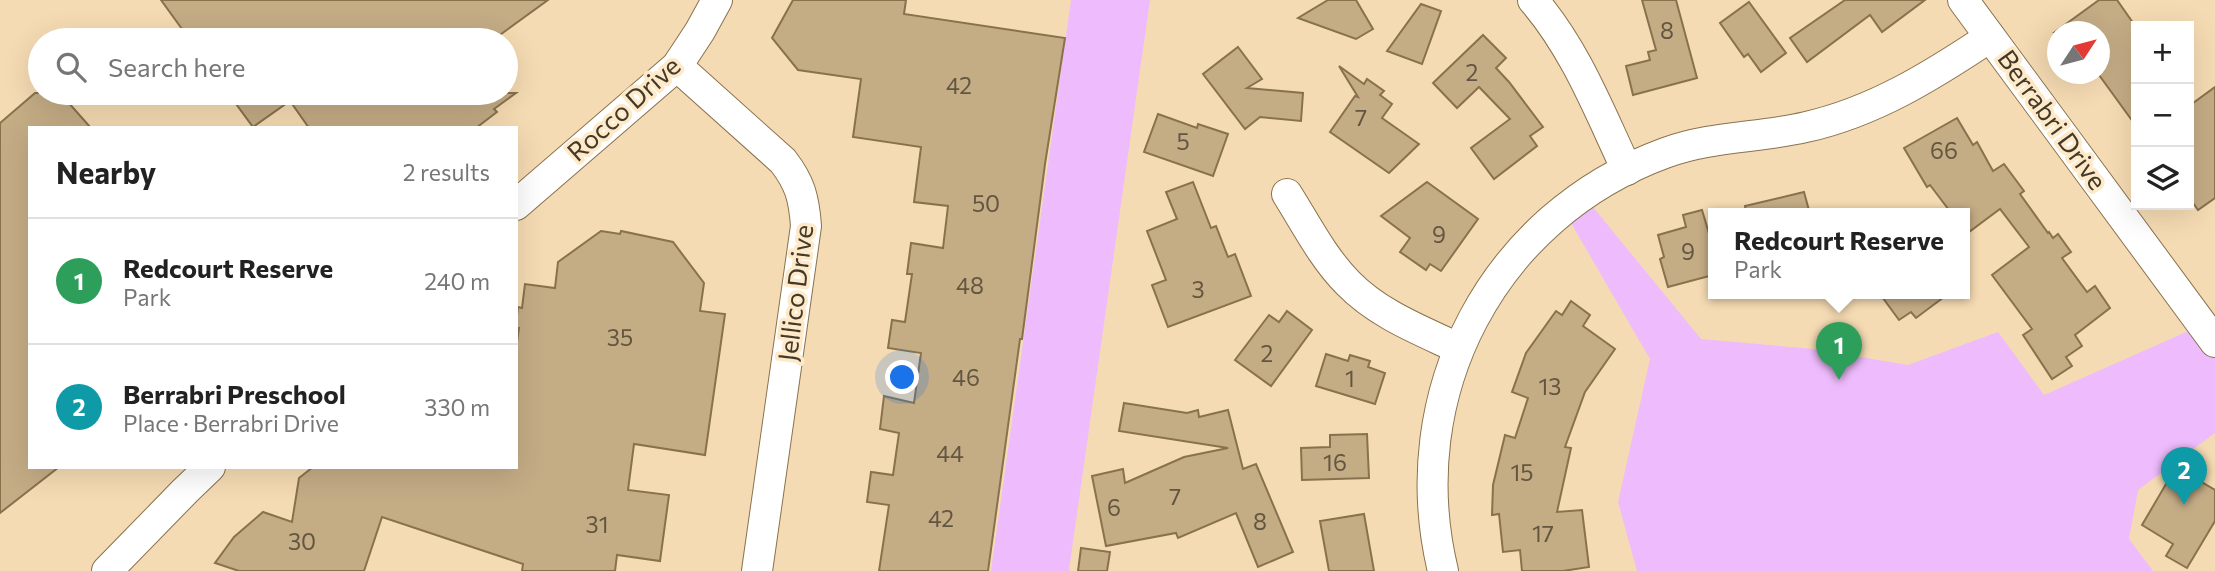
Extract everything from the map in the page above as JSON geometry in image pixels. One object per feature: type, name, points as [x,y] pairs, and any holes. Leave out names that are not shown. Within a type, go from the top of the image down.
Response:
[{"type":"street","name":"Rocco Drive","points":[[518,203],[677,66],[717,0]]},
{"type":"street","points":[[1533,0],[1550,19],[1577,61],[1627,170]]},
{"type":"street","name":"Berrabri Drive","points":[[1964,0],[2215,342]]},
{"type":"street","points":[[1443,571],[1434,522],[1432,473],[1439,412],[1458,348],[1471,321],[1486,296],[1532,239],[1570,206],[1627,170],[1664,153],[1690,145],[1805,127],[1858,111],[1921,81],[1990,37]]},
{"type":"street","name":"Jellico Drive","points":[[677,66],[783,161],[792,172],[803,195],[806,226],[757,571]]},
{"type":"street","points":[[1287,194],[1338,271],[1359,293],[1387,313],[1458,348]]},
{"type":"street","points":[[107,571],[208,469]]},
{"type":"shaded area","points":[[1071,0],[1150,0],[1070,571],[991,571]]},
{"type":"shaded area","points":[[1584,196],[1701,339],[1813,349],[1908,365],[1998,332],[2044,395],[2202,325],[2215,342],[2215,433],[2138,490],[2129,539],[2153,571],[1637,571],[1618,502],[1650,359],[1564,211]]},
{"type":"building","points":[[161,0],[548,0],[510,28],[181,28]]},
{"type":"building","points":[[793,0],[906,0],[904,14],[1065,38],[988,571],[879,571],[889,505],[867,502],[871,472],[893,475],[899,433],[880,429],[884,396],[914,403],[921,353],[888,348],[892,320],[905,322],[912,274],[907,274],[911,243],[943,248],[948,206],[914,202],[921,147],[853,137],[861,79],[798,70],[772,38]]},
{"type":"building","points":[[1328,0],[1356,0],[1373,29],[1356,39],[1298,18]]},
{"type":"building","points":[[1642,0],[1676,0],[1697,78],[1633,95],[1626,66],[1650,60],[1648,52],[1656,50]]},
{"type":"building","points":[[1845,0],[1925,0],[1882,32],[1870,15],[1807,62],[1790,38]]},
{"type":"building","points":[[2099,0],[2117,0],[2132,21],[2131,119],[2106,84],[2110,84],[2110,21],[2070,21]]},
{"type":"building","points":[[1749,2],[1786,53],[1761,72],[1748,54],[1744,57],[1720,23]]},
{"type":"building","points":[[1421,4],[1441,11],[1422,64],[1387,51]]},
{"type":"building","points":[[1483,35],[1506,58],[1496,68],[1543,127],[1530,136],[1537,146],[1494,179],[1471,148],[1510,119],[1479,87],[1457,108],[1433,83]]},
{"type":"building","points":[[1238,47],[1262,79],[1247,88],[1303,93],[1301,121],[1260,117],[1245,129],[1203,74]]},
{"type":"building","points":[[1339,66],[1364,84],[1367,79],[1384,91],[1380,95],[1392,104],[1382,118],[1419,144],[1389,173],[1330,132],[1355,96],[1358,97]]},
{"type":"building","points":[[2215,87],[2215,198],[2198,210],[2194,204],[2194,102]]},
{"type":"building","points":[[28,99],[28,105],[71,105],[89,126],[28,126],[28,469],[56,469],[0,513],[0,123]]},
{"type":"building","points":[[237,105],[284,105],[254,126]]},
{"type":"building","points":[[293,105],[500,105],[494,109],[497,112],[479,126],[308,126]]},
{"type":"building","points":[[1158,114],[1197,128],[1198,124],[1228,134],[1213,176],[1144,152]]},
{"type":"building","points":[[1957,118],[1973,145],[1977,142],[1993,171],[2004,164],[2024,191],[2020,194],[2048,233],[2053,238],[2058,234],[2071,252],[2062,258],[2087,292],[2095,286],[2110,308],[2075,335],[2082,346],[2066,357],[2072,366],[2052,379],[2023,335],[2032,329],[1992,275],[2029,247],[2000,209],[1970,231],[1970,208],[1947,208],[1930,185],[1927,187],[1904,148]]},
{"type":"building","points":[[1193,182],[1211,228],[1216,226],[1228,257],[1235,254],[1251,296],[1168,327],[1152,285],[1166,280],[1147,231],[1177,219],[1166,192]]},
{"type":"building","points":[[1427,182],[1478,219],[1441,271],[1430,264],[1426,270],[1400,252],[1410,238],[1381,216]]},
{"type":"building","points":[[1804,192],[1808,208],[1745,208]]},
{"type":"building","points":[[1702,210],[1708,230],[1708,276],[1668,287],[1660,259],[1664,257],[1658,235],[1686,227],[1683,215]]},
{"type":"building","points":[[601,231],[620,234],[621,231],[673,242],[704,283],[700,311],[725,314],[705,455],[634,444],[628,490],[669,495],[660,561],[617,555],[615,571],[522,571],[523,564],[382,517],[364,571],[239,571],[215,563],[234,537],[263,512],[292,522],[299,478],[310,469],[518,469],[518,307],[522,308],[525,284],[555,288],[558,262]]},
{"type":"building","points":[[1884,299],[1941,299],[1916,318],[1911,312],[1899,320]]},
{"type":"building","points":[[1571,301],[1590,315],[1583,326],[1615,349],[1585,392],[1565,447],[1571,448],[1557,512],[1582,510],[1589,567],[1563,571],[1522,571],[1520,550],[1503,552],[1499,514],[1492,515],[1493,485],[1505,435],[1515,438],[1528,398],[1512,392],[1526,353],[1556,311],[1562,315]]},
{"type":"building","points":[[1287,311],[1312,330],[1271,386],[1235,360],[1269,315],[1279,322]]},
{"type":"building","points":[[1326,354],[1348,361],[1350,355],[1370,361],[1368,367],[1385,373],[1375,404],[1316,386]]},
{"type":"building","points":[[1124,403],[1187,413],[1198,410],[1199,417],[1228,410],[1243,469],[1256,464],[1293,552],[1258,567],[1236,513],[1178,538],[1176,533],[1106,546],[1092,476],[1123,469],[1125,483],[1184,457],[1228,448],[1119,431]]},
{"type":"building","points":[[1367,434],[1369,478],[1302,480],[1301,448],[1330,447],[1330,435]]},
{"type":"building","points":[[2176,467],[2215,490],[2215,521],[2187,568],[2166,556],[2173,544],[2142,525]]},
{"type":"building","points":[[1364,514],[1374,571],[1329,571],[1320,521]]},
{"type":"building","points":[[1081,548],[1110,552],[1107,571],[1078,571]]},
{"type":"place","name":"Redcourt Reserve","points":[[1839,380]]},
{"type":"place","name":"Berrabri Preschool","points":[[2184,505]]}]
